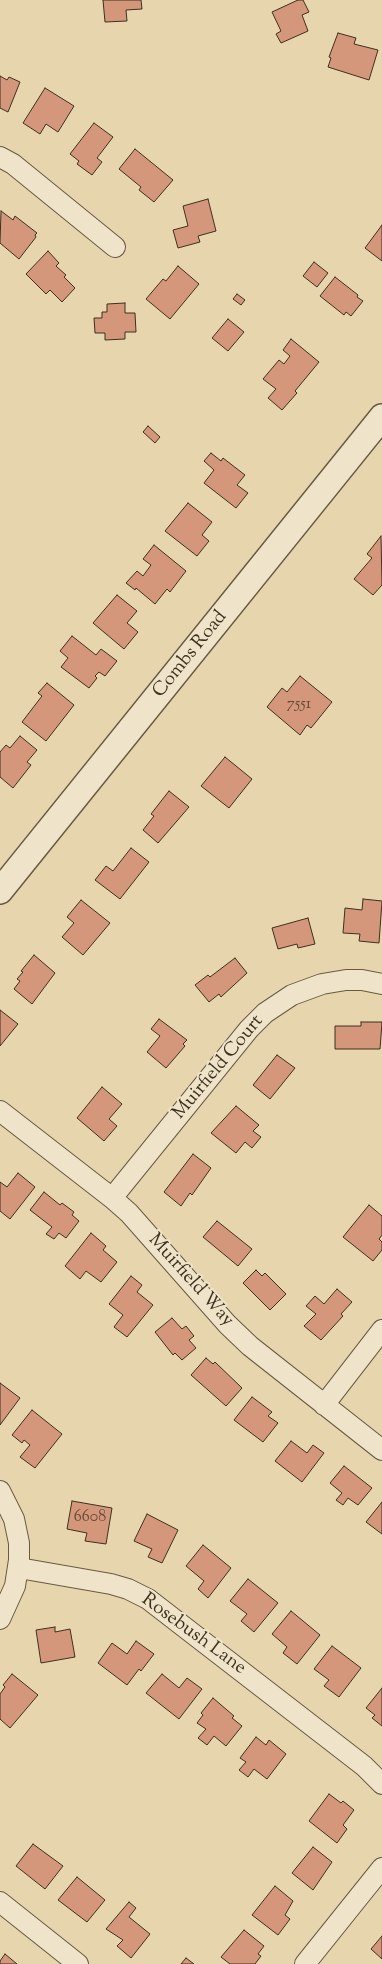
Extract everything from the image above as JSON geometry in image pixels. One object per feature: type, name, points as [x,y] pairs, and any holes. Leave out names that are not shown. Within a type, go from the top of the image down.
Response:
[{"type":"street","points":[[0,157],[13,164],[115,247]]},
{"type":"street","name":"Combs Road","points":[[0,891],[382,418]]},
{"type":"street","name":"Muirfield Court","points":[[112,1198],[249,1029],[265,1013],[292,995],[322,984],[346,980],[362,980],[382,984]]},
{"type":"street","name":"Muirfield Way","points":[[0,1110],[112,1198],[152,1237],[226,1324],[268,1362],[382,1450]]},
{"type":"street","points":[[324,1405],[382,1330]]},
{"type":"street","points":[[0,1491],[14,1519],[19,1543],[19,1568],[13,1593],[0,1619]]},
{"type":"street","name":"Rosebush Lane","points":[[19,1568],[111,1584],[128,1589],[148,1599],[364,1766],[382,1784]]},
{"type":"street","points":[[305,1964],[382,1868]]},
{"type":"street","points":[[0,1902],[78,1964]]},
{"type":"building","points":[[103,0],[141,0],[142,9],[126,10],[127,21],[105,22]]},
{"type":"building","points":[[298,0],[303,0],[309,12],[302,15],[308,31],[281,43],[276,34],[281,31],[272,12]]},
{"type":"building","points":[[338,33],[356,38],[354,44],[378,50],[369,80],[328,67],[331,58],[329,57]]},
{"type":"building","points":[[0,76],[7,80],[9,77],[20,82],[8,112],[0,108]]},
{"type":"building","points":[[45,88],[74,106],[58,132],[46,124],[40,134],[23,123]]},
{"type":"building","points":[[94,123],[113,137],[97,158],[102,162],[92,175],[77,164],[79,161],[70,154]]},
{"type":"building","points":[[135,149],[173,180],[154,202],[139,190],[141,187],[119,169]]},
{"type":"building","points":[[208,199],[216,231],[198,236],[200,242],[178,248],[173,230],[188,226],[183,206]]},
{"type":"building","points":[[1,211],[13,220],[15,216],[37,233],[19,259],[0,243]]},
{"type":"building","points":[[382,225],[382,261],[365,248]]},
{"type":"building","points":[[48,251],[59,263],[56,266],[66,275],[64,277],[75,288],[62,302],[50,290],[46,294],[26,274]]},
{"type":"building","points":[[314,262],[328,273],[317,287],[303,276]]},
{"type":"building","points":[[178,266],[199,284],[170,319],[146,299],[163,279],[166,281]]},
{"type":"building","points":[[335,277],[363,301],[351,316],[346,312],[344,315],[320,296]]},
{"type":"building","points":[[237,294],[245,300],[241,305],[233,299]]},
{"type":"building","points":[[125,303],[125,313],[135,313],[136,332],[125,332],[125,339],[105,340],[105,333],[95,333],[94,318],[102,318],[102,312],[107,312],[107,304]]},
{"type":"building","points":[[228,319],[244,332],[228,351],[212,338]]},
{"type":"building","points":[[291,339],[319,362],[295,391],[297,393],[282,410],[268,398],[276,389],[263,379],[279,360],[284,364],[290,356],[283,350]]},
{"type":"building","points":[[148,426],[160,437],[155,443],[143,432]]},
{"type":"building","points":[[211,453],[221,461],[223,458],[245,475],[237,485],[248,493],[236,508],[204,483],[214,470],[204,461]]},
{"type":"building","points":[[188,503],[212,522],[202,535],[209,541],[197,556],[165,531]]},
{"type":"building","points":[[381,536],[382,585],[373,595],[354,579],[372,558],[367,554]]},
{"type":"building","points":[[154,545],[186,571],[170,592],[167,589],[155,604],[136,588],[135,590],[126,583],[137,571],[143,576],[151,565],[143,559]]},
{"type":"building","points":[[117,595],[137,611],[127,623],[138,632],[124,649],[93,623]]},
{"type":"building","points":[[72,636],[96,655],[101,649],[117,661],[105,676],[99,672],[89,688],[61,667],[68,658],[60,651]]},
{"type":"building","points":[[300,676],[332,702],[311,728],[307,725],[300,735],[267,707],[282,688],[287,692]]},
{"type":"building","points":[[47,683],[74,705],[46,741],[22,722],[42,696],[38,693]]},
{"type":"building","points":[[20,736],[37,750],[27,762],[31,765],[13,788],[0,777],[0,752],[6,745],[10,748]]},
{"type":"building","points":[[225,757],[252,779],[229,808],[201,786]]},
{"type":"building","points":[[169,791],[189,807],[158,843],[143,830],[154,816],[151,814]]},
{"type":"building","points":[[131,848],[149,862],[120,899],[95,880],[106,866],[113,871]]},
{"type":"building","points":[[363,899],[382,901],[379,943],[359,941],[360,934],[343,933],[345,908],[362,910]]},
{"type":"building","points":[[81,900],[110,923],[83,955],[62,937],[74,923],[67,917]]},
{"type":"building","points":[[308,918],[315,944],[298,948],[297,944],[278,949],[272,928]]},
{"type":"building","points":[[34,955],[55,973],[32,1004],[14,989],[20,981],[17,979],[23,972],[21,971]]},
{"type":"building","points":[[235,958],[247,973],[221,997],[219,994],[209,1002],[195,985],[208,975],[210,977]]},
{"type":"building","points":[[0,1010],[18,1024],[0,1046]]},
{"type":"building","points":[[159,1019],[187,1040],[183,1044],[185,1046],[166,1068],[147,1052],[160,1036],[151,1029]]},
{"type":"building","points":[[361,1022],[382,1022],[380,1049],[335,1049],[335,1026],[361,1026]]},
{"type":"building","points":[[277,1055],[295,1068],[270,1099],[253,1085]]},
{"type":"building","points":[[102,1087],[122,1104],[109,1119],[117,1126],[104,1141],[77,1118]]},
{"type":"building","points":[[236,1106],[259,1125],[253,1131],[261,1137],[252,1148],[245,1142],[236,1153],[211,1133]]},
{"type":"building","points":[[193,1154],[211,1168],[192,1195],[190,1193],[181,1206],[164,1192]]},
{"type":"building","points":[[18,1173],[35,1187],[10,1219],[0,1211],[0,1182],[7,1187]]},
{"type":"building","points":[[44,1192],[60,1205],[62,1203],[74,1212],[72,1215],[79,1221],[66,1238],[59,1233],[54,1239],[46,1234],[52,1227],[30,1210]]},
{"type":"building","points":[[369,1205],[382,1216],[382,1235],[379,1239],[382,1242],[382,1250],[373,1261],[343,1237]]},
{"type":"building","points":[[217,1221],[252,1249],[238,1266],[203,1237]]},
{"type":"building","points":[[91,1233],[106,1246],[103,1250],[117,1262],[101,1282],[86,1271],[80,1279],[65,1266]]},
{"type":"building","points":[[256,1270],[262,1276],[265,1273],[286,1294],[270,1310],[243,1283]]},
{"type":"building","points":[[131,1276],[142,1285],[137,1292],[153,1305],[127,1337],[114,1327],[123,1315],[109,1304]]},
{"type":"building","points":[[337,1289],[352,1302],[341,1314],[343,1316],[321,1340],[304,1326],[316,1314],[306,1306],[315,1296],[324,1304]]},
{"type":"building","points":[[172,1318],[182,1329],[186,1326],[194,1336],[189,1340],[196,1348],[182,1360],[175,1353],[173,1355],[155,1332]]},
{"type":"building","points":[[206,1358],[213,1364],[215,1362],[242,1388],[226,1406],[191,1375]]},
{"type":"building","points":[[0,1383],[20,1398],[0,1425]]},
{"type":"building","points":[[252,1397],[272,1412],[268,1416],[278,1423],[263,1442],[234,1420]]},
{"type":"building","points":[[32,1410],[62,1434],[35,1468],[20,1457],[30,1445],[24,1440],[22,1443],[12,1435]]},
{"type":"building","points":[[291,1441],[307,1453],[313,1445],[324,1453],[302,1482],[275,1461]]},
{"type":"building","points":[[344,1466],[372,1488],[358,1505],[348,1498],[343,1505],[336,1500],[342,1493],[330,1483]]},
{"type":"building","points":[[72,1501],[112,1508],[106,1544],[85,1541],[87,1533],[67,1529]]},
{"type":"building","points":[[382,1502],[382,1534],[366,1522]]},
{"type":"building","points":[[147,1514],[178,1530],[162,1563],[148,1557],[152,1549],[134,1541]]},
{"type":"building","points":[[203,1545],[231,1568],[208,1598],[198,1589],[204,1581],[186,1566]]},
{"type":"building","points":[[248,1579],[278,1603],[254,1632],[241,1621],[247,1614],[230,1601]]},
{"type":"building","points":[[291,1611],[320,1635],[297,1664],[283,1653],[287,1647],[272,1634]]},
{"type":"building","points":[[55,1627],[55,1632],[70,1629],[75,1657],[41,1663],[36,1630]]},
{"type":"building","points":[[136,1641],[154,1654],[127,1685],[98,1663],[112,1643],[127,1654]]},
{"type":"building","points":[[332,1646],[361,1668],[339,1697],[324,1686],[329,1680],[314,1669]]},
{"type":"building","points":[[12,1674],[38,1695],[10,1728],[0,1719],[0,1694],[5,1687],[3,1685]]},
{"type":"building","points":[[162,1674],[179,1688],[187,1678],[202,1689],[179,1719],[146,1693]]},
{"type":"building","points":[[382,1688],[382,1726],[372,1718],[375,1715],[366,1708]]},
{"type":"building","points":[[213,1698],[234,1716],[232,1718],[242,1726],[226,1746],[214,1736],[207,1745],[198,1738],[206,1729],[197,1723],[203,1715],[201,1713]]},
{"type":"building","points":[[256,1737],[266,1745],[269,1740],[286,1754],[267,1779],[254,1769],[248,1777],[239,1770],[246,1762],[240,1758]]},
{"type":"building","points":[[329,1794],[341,1803],[343,1801],[354,1810],[343,1825],[347,1829],[337,1843],[309,1821]]},
{"type":"building","points":[[33,1844],[63,1866],[45,1889],[16,1866]]},
{"type":"building","points":[[313,1847],[332,1862],[313,1890],[292,1873]]},
{"type":"building","points":[[77,1877],[105,1900],[87,1922],[58,1900]]},
{"type":"building","points":[[275,1886],[293,1901],[285,1915],[290,1919],[278,1935],[252,1915]]},
{"type":"building","points":[[129,1902],[136,1908],[129,1917],[150,1934],[131,1958],[117,1946],[123,1940],[106,1929]]},
{"type":"building","points":[[244,1930],[264,1946],[258,1954],[261,1956],[255,1964],[230,1964],[221,1957]]},
{"type":"building","points":[[382,1936],[382,1959],[371,1949]]},
{"type":"building","points":[[5,1954],[17,1964],[0,1964]]},
{"type":"building","points":[[186,1958],[194,1964],[181,1964]]}]
